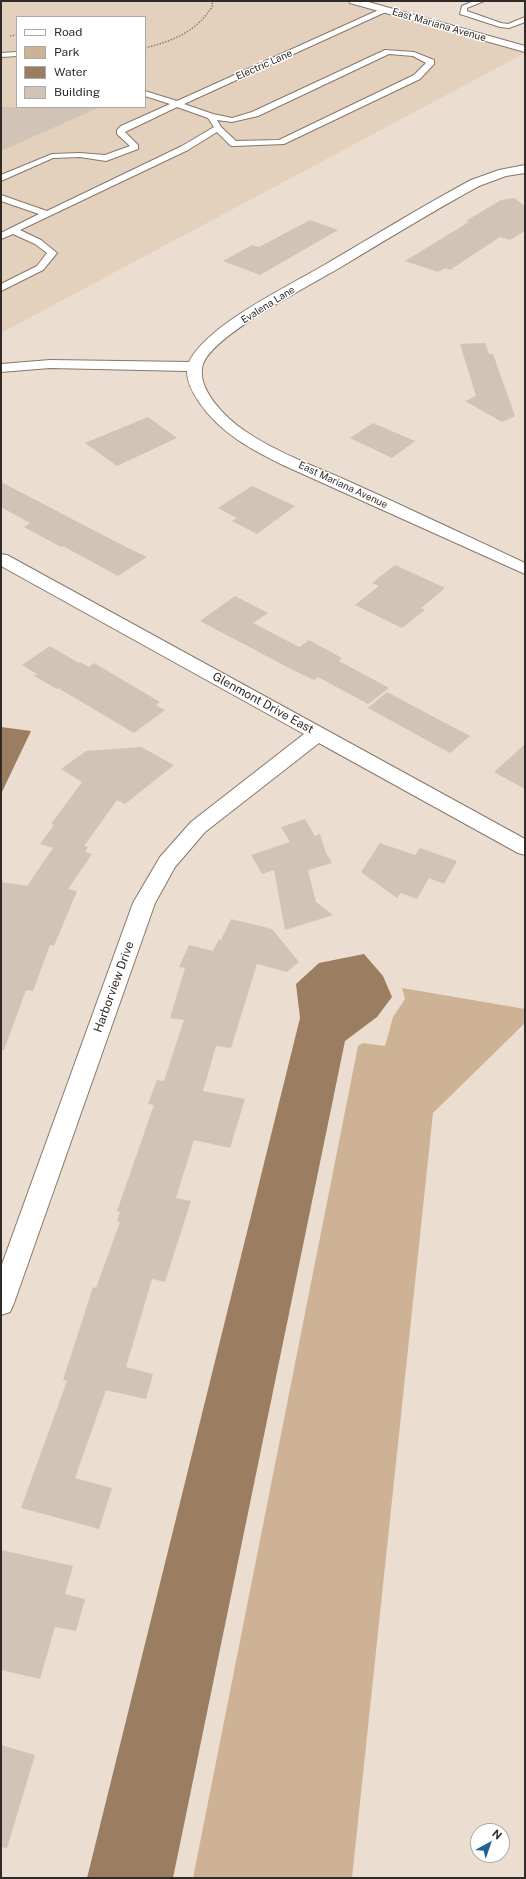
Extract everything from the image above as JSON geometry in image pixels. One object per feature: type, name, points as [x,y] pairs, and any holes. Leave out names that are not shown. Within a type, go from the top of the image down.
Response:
[{"type":"street","name":"East Mariana Avenue","points":[[354,1],[525,50]]},
{"type":"street","name":"Electric Lane","points":[[386,10],[397,4]]},
{"type":"street","name":"Evalena Lane","points":[[195,367],[203,351],[213,342],[241,321],[296,287],[475,183],[503,173],[525,169]]},
{"type":"street","points":[[1,368],[50,364],[195,367]]},
{"type":"street","name":"East Mariana Avenue","points":[[195,367],[195,379],[206,402],[226,424],[256,444],[525,569]]},
{"type":"street","name":"Glenmont Drive East","points":[[6,568],[318,733],[525,848]]},
{"type":"street","name":"Harborview Drive","points":[[1,1303],[142,910],[154,882],[167,862],[198,827],[318,733]]},
{"type":"lane","points":[[480,1],[464,7],[463,12],[500,25],[509,26],[525,19]]},
{"type":"lane","name":"Electric Lane","points":[[106,158],[135,147],[120,132],[124,128],[386,10]]},
{"type":"lane","points":[[146,93],[211,116],[232,120],[255,114],[388,52],[414,54],[431,62],[417,77],[281,142],[234,144],[218,128],[211,116]]},
{"type":"lane","points":[[1,55],[16,54]]},
{"type":"lane","points":[[1,236],[185,148],[218,128]]},
{"type":"lane","points":[[1,178],[52,156],[80,155],[106,158],[139,170]]},
{"type":"lane","points":[[1,198],[47,214]]},
{"type":"lane","points":[[1,288],[40,268],[52,253],[38,242],[14,230]]},
{"type":"path","points":[[146,48],[172,40],[198,25],[209,16],[213,5],[211,1]]},
{"type":"shaded area","points":[[1,1],[346,1],[525,53],[1,333]]},
{"type":"green space","points":[[402,988],[525,1009],[525,1023],[433,1113],[352,1878],[193,1878],[358,1046],[363,1043],[385,1046],[393,1017],[405,999]]},
{"type":"water","points":[[1,727],[31,731],[1,794]]},
{"type":"water","points":[[364,954],[383,976],[392,997],[377,1017],[345,1041],[173,1878],[87,1878],[300,1018],[296,984],[319,963]]},
{"type":"building","points":[[1,107],[98,108],[1,151]]},
{"type":"building","points":[[514,198],[525,206],[525,231],[510,240],[500,237],[450,270],[445,268],[438,272],[405,261],[469,222],[466,221],[501,200]]},
{"type":"building","points":[[310,220],[338,230],[260,275],[223,261],[252,245],[259,247]]},
{"type":"building","points":[[485,343],[489,354],[493,354],[515,416],[502,422],[465,401],[476,396],[460,344]]},
{"type":"building","points":[[148,417],[177,438],[117,466],[85,443]]},
{"type":"building","points":[[373,423],[415,441],[392,458],[350,438]]},
{"type":"building","points":[[1,482],[147,557],[118,576],[63,546],[61,547],[24,527],[30,523],[1,507]]},
{"type":"building","points":[[252,486],[295,506],[257,534],[232,521],[237,518],[218,508]]},
{"type":"building","points":[[395,565],[445,588],[421,608],[425,610],[402,628],[355,605],[379,586],[372,583]]},
{"type":"building","points":[[235,596],[268,613],[253,623],[299,647],[309,640],[342,658],[339,661],[389,688],[368,704],[318,677],[314,680],[293,670],[200,621]]},
{"type":"building","points":[[50,646],[79,663],[80,662],[89,667],[94,663],[160,702],[156,705],[165,710],[134,733],[58,688],[57,689],[34,676],[37,674],[22,665]]},
{"type":"building","points":[[387,692],[470,736],[450,753],[368,708]]},
{"type":"building","points":[[525,744],[525,789],[494,772]]},
{"type":"building","points":[[141,747],[174,765],[125,804],[117,800],[84,846],[88,847],[85,852],[92,854],[68,889],[77,891],[54,946],[50,945],[33,991],[26,990],[4,1050],[1,1050],[1,882],[27,886],[53,848],[40,844],[54,825],[51,824],[82,782],[61,769],[86,751]]},
{"type":"building","points":[[305,819],[315,836],[320,834],[326,853],[332,863],[308,870],[316,902],[333,915],[285,930],[274,870],[262,874],[251,855],[290,842],[281,827]]},
{"type":"building","points":[[380,843],[415,855],[420,848],[457,861],[444,884],[429,878],[417,899],[401,893],[397,898],[361,872]]},
{"type":"building","points":[[231,919],[272,929],[299,962],[287,972],[257,964],[231,1048],[216,1046],[203,1091],[245,1099],[230,1148],[194,1140],[176,1198],[191,1201],[165,1282],[152,1279],[126,1367],[153,1374],[146,1399],[106,1390],[75,1478],[112,1488],[99,1529],[21,1508],[67,1381],[63,1380],[93,1287],[96,1288],[120,1222],[117,1221],[120,1212],[117,1211],[154,1105],[148,1104],[157,1080],[164,1081],[184,1020],[170,1018],[185,968],[179,967],[189,945],[213,951],[219,939],[221,940]]},
{"type":"building","points":[[1,1550],[73,1566],[65,1594],[85,1599],[76,1631],[55,1627],[40,1679],[1,1670]]},
{"type":"building","points":[[1,1745],[35,1755],[7,1848],[1,1847]]}]
